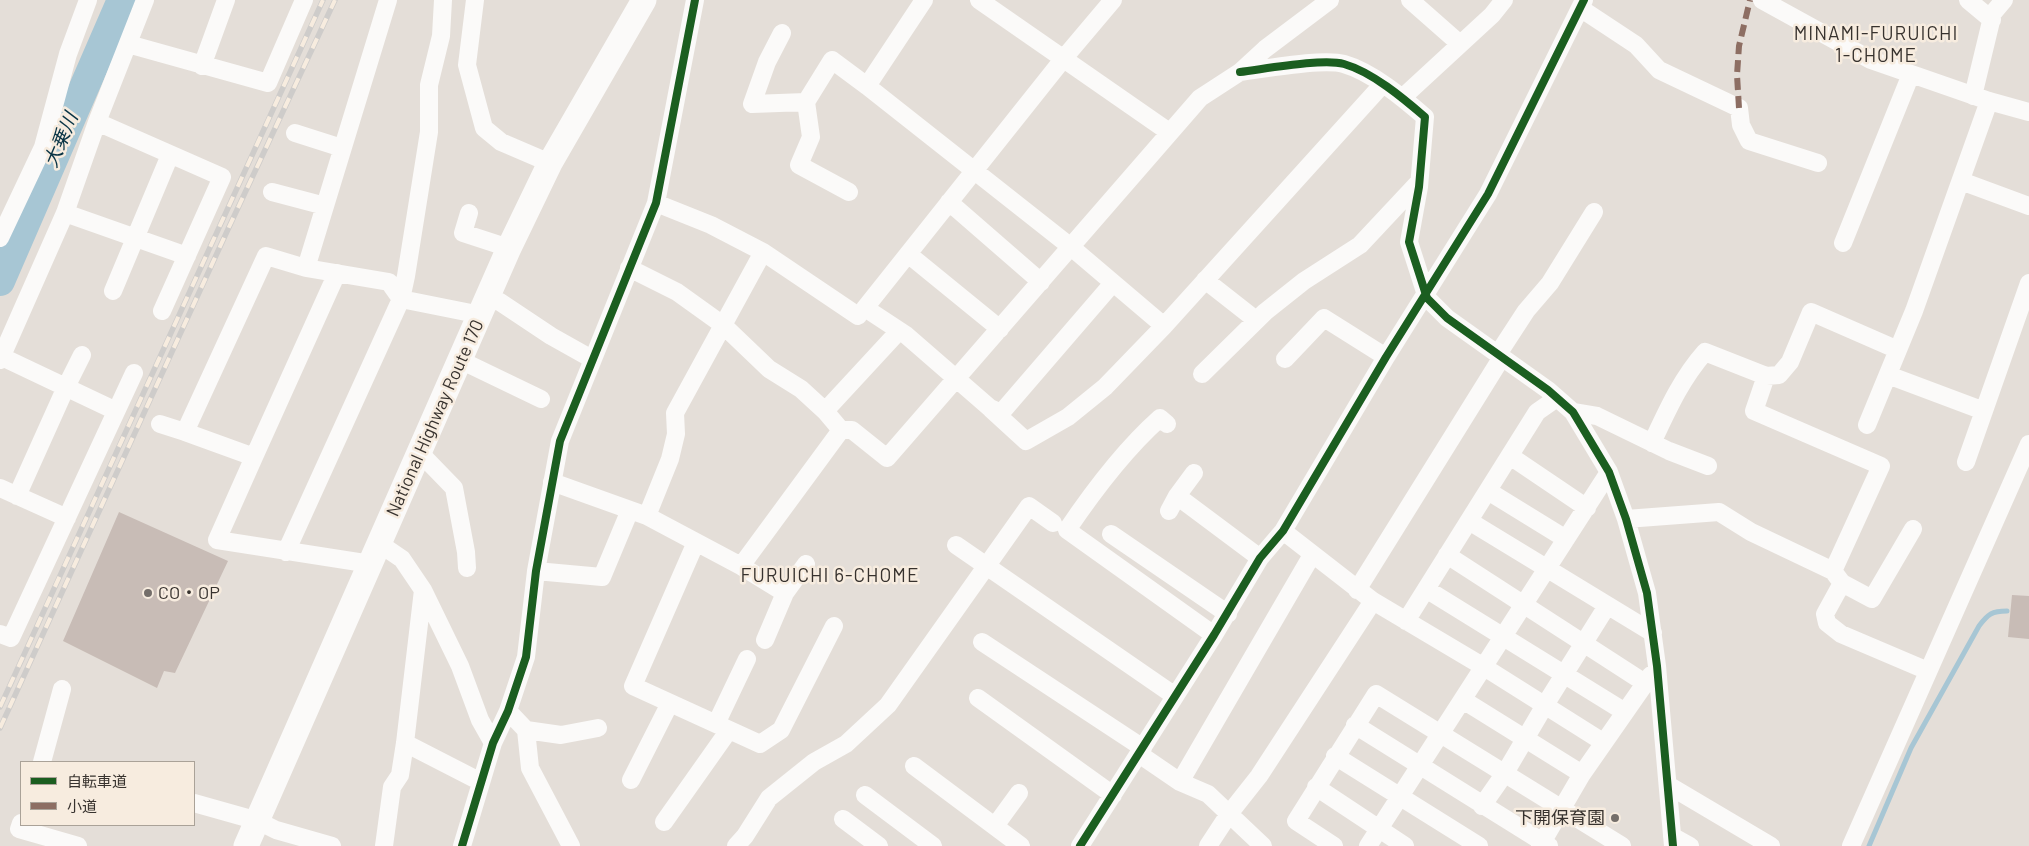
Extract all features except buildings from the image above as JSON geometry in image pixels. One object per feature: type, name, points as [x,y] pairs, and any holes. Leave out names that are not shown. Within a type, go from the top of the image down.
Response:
[{"type":"highway","name":"National Highway Route 170","points":[[246,846],[485,307],[509,248],[550,163],[644,0]]},
{"type":"street","points":[[0,238],[43,147],[68,54],[88,0]]},
{"type":"street","points":[[116,411],[1,358],[65,213],[97,122],[145,0]]},
{"type":"street","points":[[202,66],[226,0]]},
{"type":"street","points":[[128,44],[268,84],[304,0]]},
{"type":"street","points":[[306,268],[388,0]]},
{"type":"street","points":[[286,552],[400,299],[406,276],[429,132],[429,85],[441,36],[443,0]]},
{"type":"street","points":[[475,0],[467,65],[484,128],[501,142],[550,163]]},
{"type":"street","points":[[462,846],[493,743],[508,711],[526,657],[536,570],[560,441],[656,203],[695,0]]},
{"type":"street","points":[[868,86],[924,0]]},
{"type":"street","points":[[980,0],[1169,132]]},
{"type":"street","points":[[1113,0],[1064,58],[865,308],[899,331],[957,379],[1026,442],[1068,417],[1105,387],[1164,326],[1382,85]]},
{"type":"street","points":[[629,268],[677,292],[722,325],[769,369],[801,389],[825,411],[841,430],[852,430],[887,458],[1200,98],[1240,72],[1264,49],[1330,0]]},
{"type":"street","points":[[1410,0],[1460,44]]},
{"type":"street","points":[[1402,98],[1492,15],[1504,0]]},
{"type":"street","points":[[1762,0],[1871,60],[1981,98],[2029,112]]},
{"type":"street","points":[[1968,0],[1992,20]]},
{"type":"street","points":[[1867,426],[1898,350],[1961,181],[1981,98],[1993,13],[2004,0]]},
{"type":"street","points":[[1080,846],[1228,614],[1260,558],[1282,531],[1386,357],[1488,194],[1582,4],[1636,44],[1659,70],[1739,108],[1741,125],[1749,141],[1818,163]]},
{"type":"street","points":[[782,33],[767,62],[752,104],[806,102]]},
{"type":"street","points":[[849,192],[799,165],[811,137],[806,102],[832,60],[868,86],[974,172],[1071,247],[1164,326]]},
{"type":"street","points":[[1240,72],[1324,63],[1343,64],[1361,71],[1402,98],[1425,117],[1419,182],[1409,242],[1425,294],[1447,318],[1500,355],[1573,412],[1610,472],[1626,519],[1647,593],[1657,666],[1672,841],[1690,846]]},
{"type":"street","points":[[1843,243],[1911,74]]},
{"type":"street","points":[[97,122],[222,177],[162,311]]},
{"type":"street","points":[[295,133],[342,148]]},
{"type":"street","points":[[113,292],[170,155]]},
{"type":"street","points":[[1961,181],[2029,206]]},
{"type":"street","points":[[1202,374],[1256,320],[1304,282],[1360,245],[1419,182]]},
{"type":"street","points":[[272,192],[325,206]]},
{"type":"street","points":[[949,202],[1041,282]]},
{"type":"street","points":[[656,203],[711,225],[763,252],[858,316]]},
{"type":"street","points":[[1357,590],[1526,311],[1550,283],[1594,212]]},
{"type":"street","points":[[65,213],[187,256]]},
{"type":"street","points":[[469,213],[463,233],[509,248]]},
{"type":"street","points":[[647,516],[670,459],[676,434],[676,413],[763,252]]},
{"type":"street","points":[[908,254],[1000,329]]},
{"type":"street","points":[[185,432],[266,256],[306,268],[389,282],[400,299]]},
{"type":"street","points":[[337,273],[217,540],[286,552],[375,554],[402,559],[423,590],[460,666],[480,720],[493,743]]},
{"type":"street","points":[[1205,280],[1256,320]]},
{"type":"street","points":[[990,408],[1001,413],[1113,283]]},
{"type":"street","points":[[1966,462],[2029,283]]},
{"type":"street","points":[[400,299],[485,307],[500,302],[552,336],[592,359]]},
{"type":"street","points":[[1652,443],[1678,388],[1693,365],[1705,352],[1766,376],[1778,375],[1790,362],[1811,312],[1898,350]]},
{"type":"street","points":[[1286,359],[1324,318],[1386,357]]},
{"type":"street","points":[[825,411],[899,331]]},
{"type":"street","points":[[17,496],[82,355]]},
{"type":"street","points":[[460,360],[541,399]]},
{"type":"street","points":[[0,634],[11,638],[134,373]]},
{"type":"street","points":[[1888,375],[1984,411]]},
{"type":"street","points":[[1766,376],[1754,411],[1881,466],[1837,577],[1825,614],[1828,623],[1841,634],[1928,672]]},
{"type":"street","points":[[1406,621],[1537,412],[1557,398]]},
{"type":"street","points":[[1573,412],[1597,416],[1652,443],[1708,466]]},
{"type":"street","points":[[1168,424],[1160,418],[1136,440],[1080,510],[1067,530],[1214,635]]},
{"type":"street","points":[[160,424],[254,457]]},
{"type":"street","points":[[741,566],[841,430]]},
{"type":"street","points":[[1851,846],[2029,444]]},
{"type":"street","points":[[420,452],[454,488],[466,552],[467,568]]},
{"type":"street","points":[[1510,456],[1587,508]]},
{"type":"street","points":[[1368,846],[1610,472]]},
{"type":"street","points":[[1194,473],[1173,503],[1260,558]]},
{"type":"street","points":[[552,482],[647,516],[741,566],[785,593]]},
{"type":"street","points":[[0,488],[67,518]]},
{"type":"street","points":[[1488,491],[1566,539]]},
{"type":"street","points":[[736,846],[745,836],[769,798],[814,762],[846,744],[888,705],[1029,506],[1053,522]]},
{"type":"street","points":[[536,570],[602,577],[630,510]]},
{"type":"street","points":[[1626,519],[1719,512],[1751,532],[1837,577],[1872,599],[1913,528]]},
{"type":"street","points":[[1468,521],[1653,634]]},
{"type":"street","points":[[1282,531],[1373,601],[1484,667],[1603,742]]},
{"type":"street","points":[[1111,534],[1228,614]]},
{"type":"street","points":[[696,542],[634,686],[760,744],[781,730],[834,626]]},
{"type":"street","points":[[956,545],[1175,696]]},
{"type":"street","points":[[1180,782],[1312,555]]},
{"type":"street","points":[[1447,555],[1645,683]]},
{"type":"street","points":[[765,640],[785,593],[806,564]]},
{"type":"street","points":[[1426,589],[1625,712]]},
{"type":"street","points":[[384,846],[392,787],[400,775],[405,743],[423,590]]},
{"type":"street","points":[[1208,846],[1228,814],[1260,776],[1373,601]]},
{"type":"street","points":[[1482,806],[1526,739],[1607,606]]},
{"type":"street","points":[[982,642],[1141,751],[1180,782],[1208,794],[1263,846]]},
{"type":"street","points":[[664,822],[722,727],[747,659]]},
{"type":"street","points":[[1355,725],[1544,845],[1582,774],[1657,666]]},
{"type":"street","points":[[45,761],[62,689]]},
{"type":"street","points":[[1334,846],[1296,821],[1335,756],[1376,694],[1622,846]]},
{"type":"street","points":[[978,698],[1113,795]]},
{"type":"street","points":[[1463,700],[1582,774]]},
{"type":"street","points":[[631,780],[670,703]]},
{"type":"street","points":[[508,711],[526,730],[530,768],[566,843]]},
{"type":"street","points":[[526,730],[561,735],[598,728]]},
{"type":"street","points":[[405,743],[481,782]]},
{"type":"street","points":[[1335,756],[1480,846]]},
{"type":"street","points":[[914,766],[1021,846]]},
{"type":"street","points":[[1668,785],[1748,840],[1771,846]]},
{"type":"street","points":[[1316,787],[1405,846]]},
{"type":"street","points":[[995,826],[1019,793]]},
{"type":"street","points":[[865,795],[933,846]]},
{"type":"street","points":[[195,803],[258,821],[276,830],[332,846]]},
{"type":"street","points":[[843,819],[879,846]]},
{"type":"street","points":[[20,826],[19,829],[78,846]]},
{"type":"waterway","name":"大乗川","points":[[0,281],[122,0]]},
{"type":"waterway","points":[[1869,846],[1911,748],[1979,626],[1991,614],[2007,611]]},
{"type":"railway","points":[[0,707],[323,0]]},
{"type":"railway","points":[[0,728],[335,0]]},
{"type":"marked path","points":[[1739,108],[1737,75],[1739,46],[1750,0]]},
{"type":"cycle path","points":[[462,846],[493,743],[508,711],[526,657],[536,571],[560,441],[656,203],[695,0]]},
{"type":"cycle path","points":[[1080,846],[1214,635],[1260,558],[1283,531],[1386,357],[1488,194],[1584,0]]},
{"type":"cycle path","points":[[1240,72],[1308,63],[1335,62],[1344,64],[1376,79],[1425,117],[1419,187],[1409,242],[1427,298],[1447,318],[1548,390],[1573,412],[1609,472],[1626,519],[1647,593],[1657,666],[1673,846]]},
{"type":"place","name":"CO・OP","points":[[148,593]]},
{"type":"place","name":"下開保育園","points":[[1615,818]]},
{"type":"district","name":"MINAMI-FURUICHI 1-CHOME","points":[[1876,45]]},
{"type":"district","name":"FURUICHI 6-CHOME","points":[[830,576]]}]
